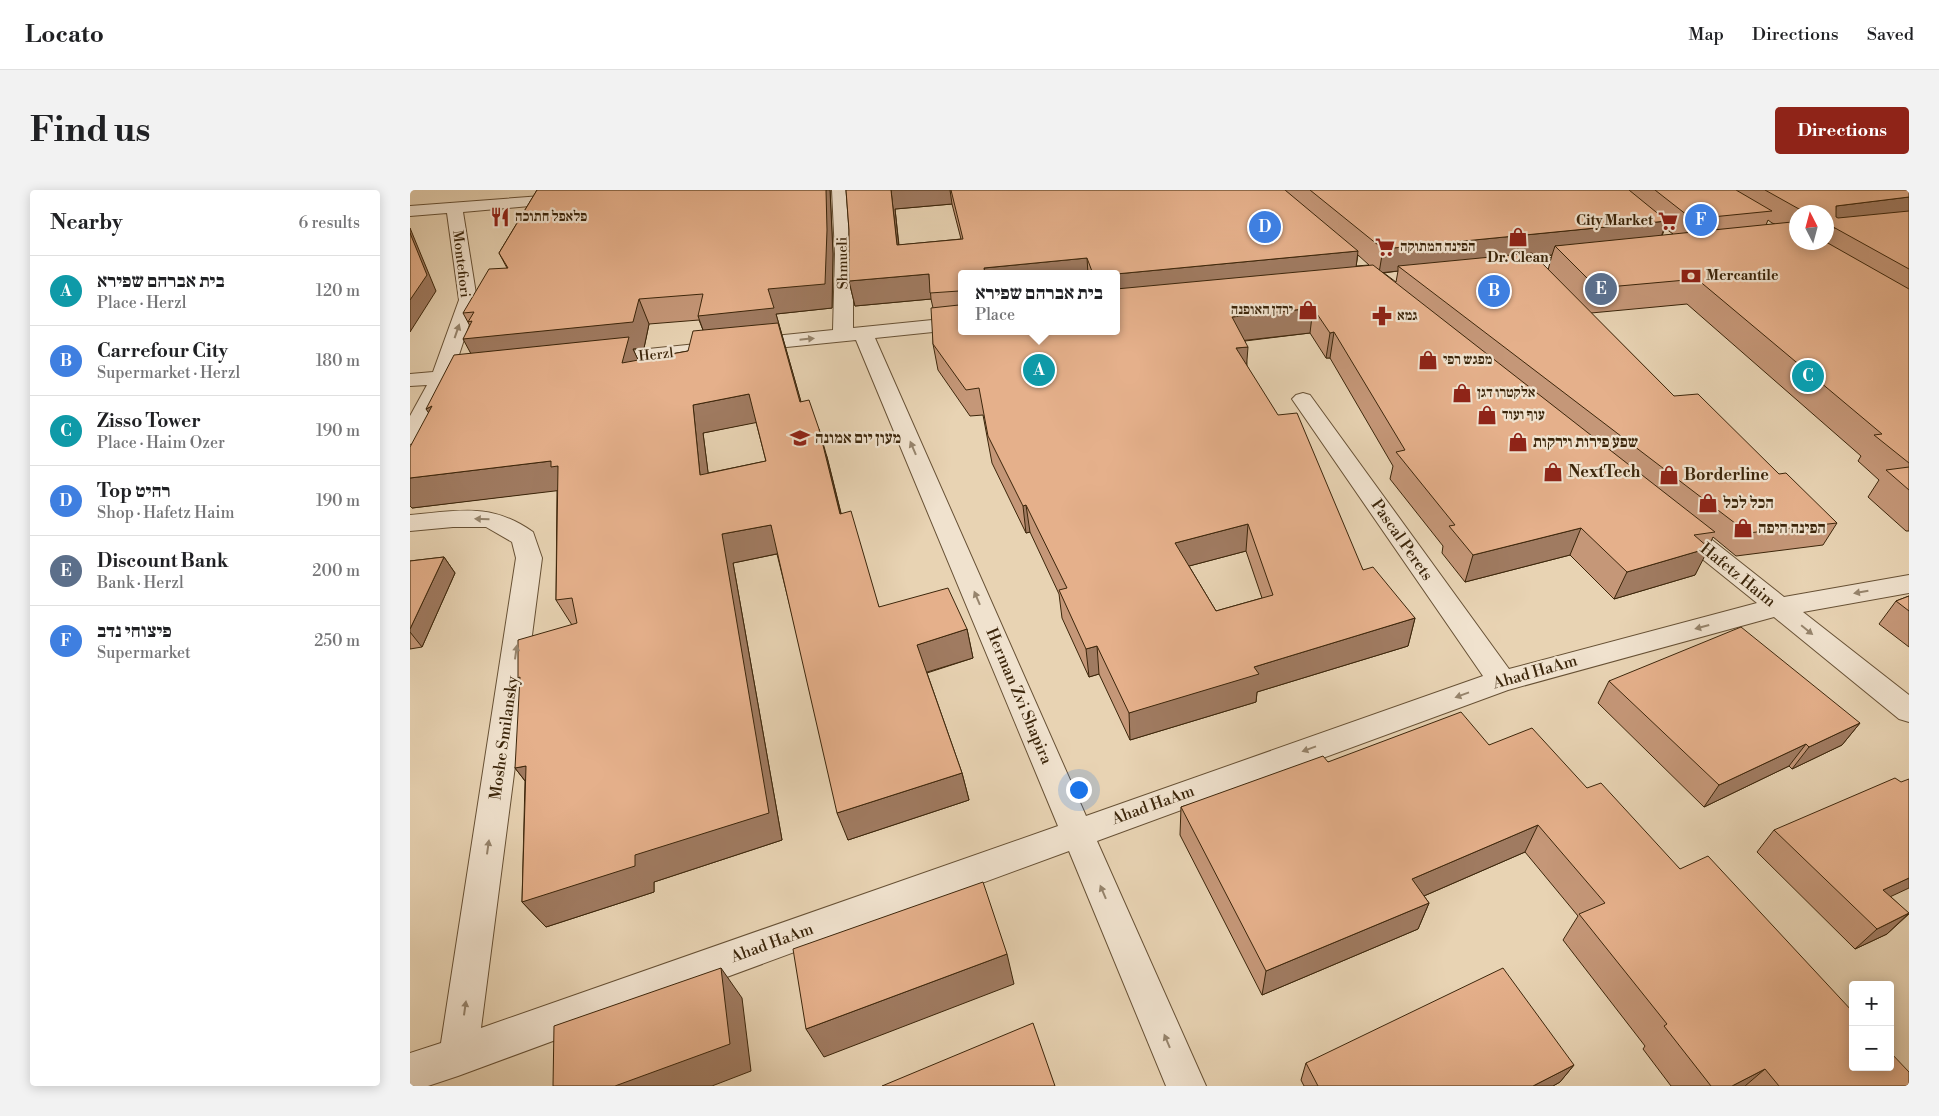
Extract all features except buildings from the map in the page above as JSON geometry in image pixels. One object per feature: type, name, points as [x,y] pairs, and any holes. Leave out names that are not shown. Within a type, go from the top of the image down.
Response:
[{"type":"street","points":[[410,196],[506,190]]},
{"type":"street","name":"Shmueli","points":[[840,190],[844,254],[853,334]]},
{"type":"street","points":[[410,211],[582,198]]},
{"type":"street","name":"Montefiori","points":[[410,437],[441,377],[468,300],[454,207]]},
{"type":"street","points":[[1492,269],[1538,272],[1607,257]]},
{"type":"street","name":"Herzl","points":[[578,362],[958,323]]},
{"type":"street","name":"Herman Zvi Shapira","points":[[853,334],[1077,832],[1186,1086]]},
{"type":"street","points":[[410,380],[500,371]]},
{"type":"street","name":"Pascal Perets","points":[[1303,399],[1502,681]]},
{"type":"street","name":"Hafetz Haim","points":[[1662,513],[1909,711]]},
{"type":"street","name":"Moshe Smilansky","points":[[410,523],[453,519],[490,519],[513,530],[524,538],[529,558],[458,1056]]},
{"type":"street","name":"Ahad HaAm","points":[[410,1073],[1502,681],[1778,607],[1909,584]]},
{"type":"place","name":"פלאפל חתוכה","points":[[500,217]]},
{"type":"place","name":"פיצוחי נדב","points":[[1701,220]]},
{"type":"place","name":"City Market","points":[[1668,221]]},
{"type":"place","name":"Top רהיט","points":[[1265,227]]},
{"type":"place","name":"Dr. Clean","points":[[1518,237]]},
{"type":"place","name":"הפינה המתוקה","points":[[1385,247]]},
{"type":"place","name":"Mercantile","points":[[1691,276]]},
{"type":"place","name":"Discount Bank","points":[[1601,289]]},
{"type":"place","name":"Carrefour City","points":[[1494,291]]},
{"type":"place","name":"ירדן האופנה","points":[[1308,310]]},
{"type":"place","name":"גמא","points":[[1382,316]]},
{"type":"place","name":"מפגש רפי","points":[[1428,360]]},
{"type":"place","name":"בית אברהם שפירא","points":[[1039,370]]},
{"type":"place","name":"Zisso Tower","points":[[1808,376]]},
{"type":"place","name":"אלקטרו דגן","points":[[1462,393]]},
{"type":"place","name":"עוף ועוד","points":[[1487,415]]},
{"type":"place","name":"מעון יום אמונה","points":[[800,438]]},
{"type":"place","name":"שפע פירות וירקות","points":[[1518,442]]},
{"type":"place","name":"NextTech","points":[[1553,472]]},
{"type":"place","name":"Borderline","points":[[1669,475]]},
{"type":"place","name":"הכל לכל","points":[[1708,503]]},
{"type":"place","name":"הפינה היפה","points":[[1743,528]]}]
